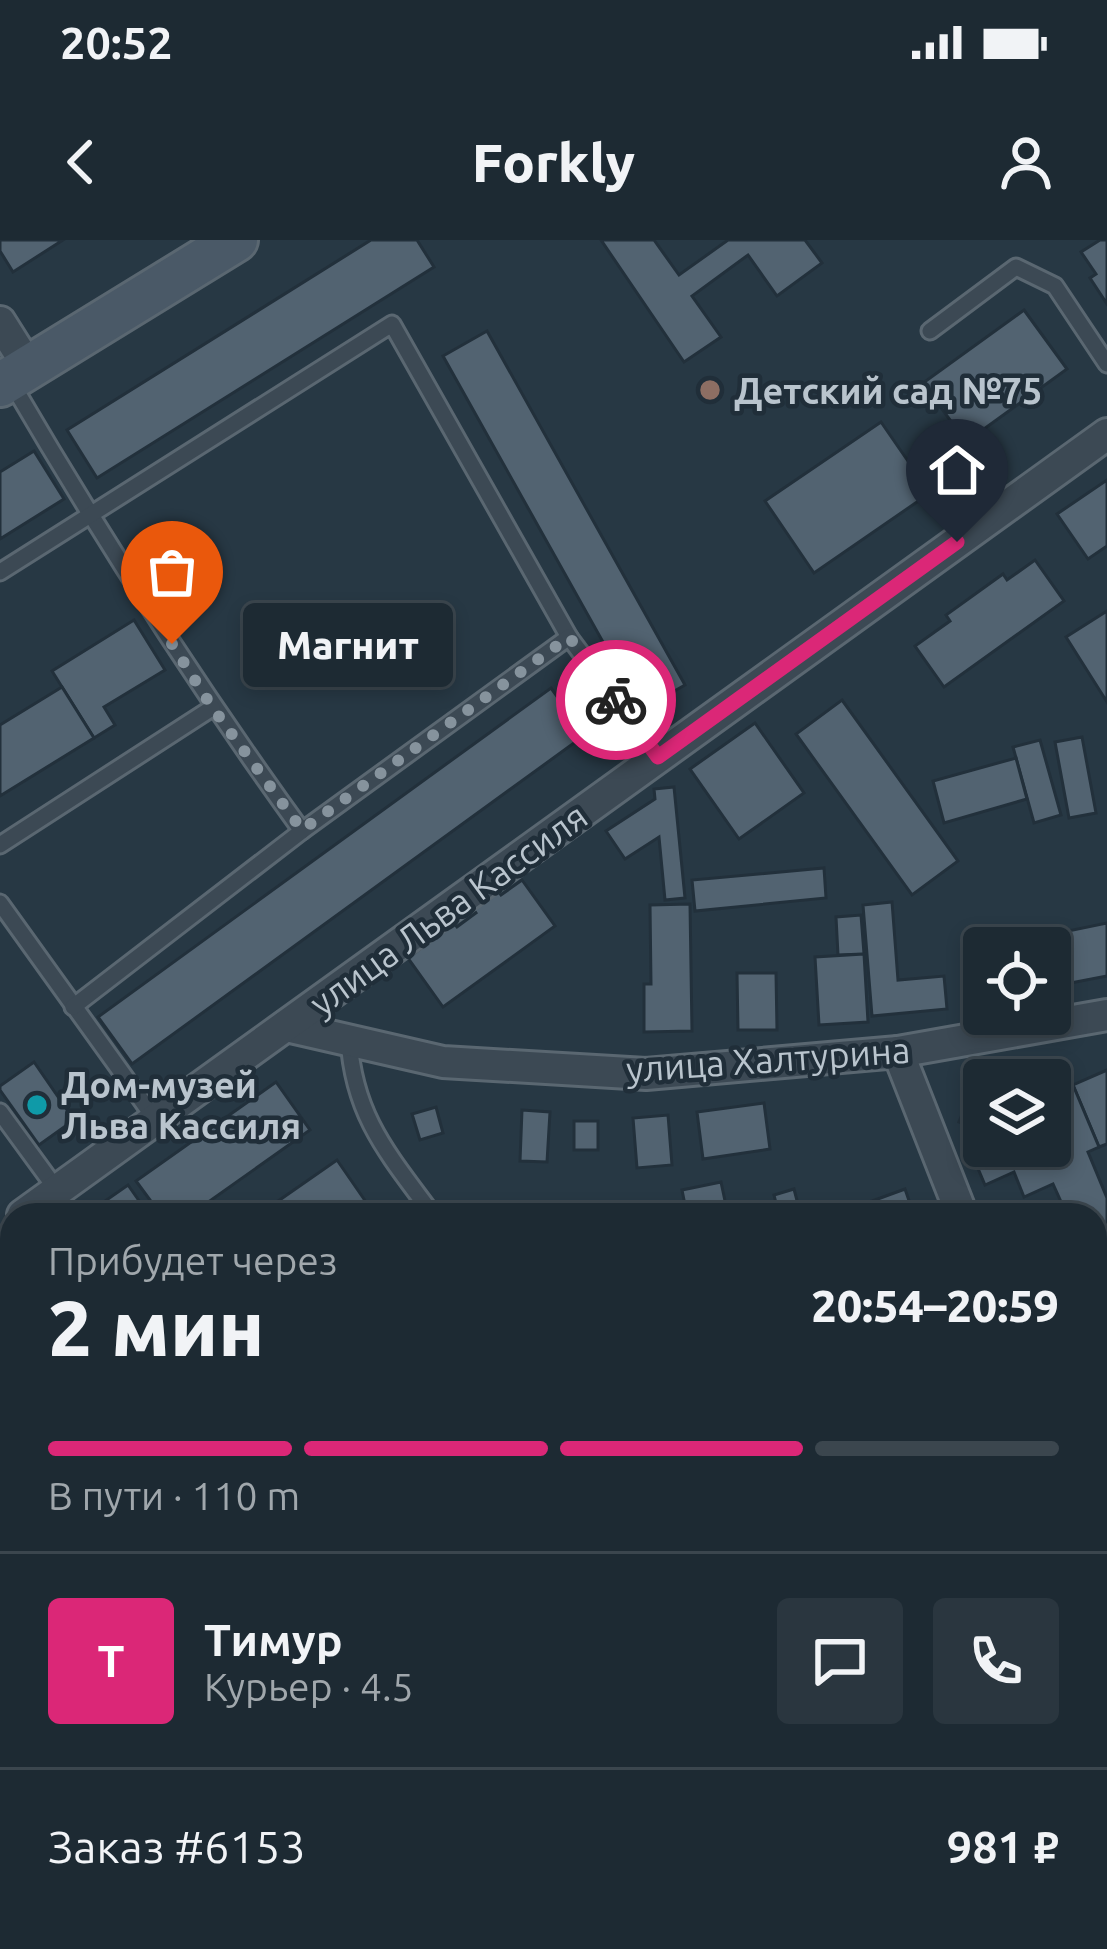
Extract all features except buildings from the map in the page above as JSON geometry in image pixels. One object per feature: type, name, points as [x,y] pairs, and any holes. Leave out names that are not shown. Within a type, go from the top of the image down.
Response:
[{"type":"main road","points":[[13,377],[236,240]]},
{"type":"street","points":[[0,322],[13,377]]},
{"type":"street","name":"улица Льва Кассиля","points":[[39,1203],[1107,434]]},
{"type":"street","name":"улица Халтурина","points":[[286,1026],[442,1062],[646,1074],[898,1052],[1107,1015]]},
{"type":"street","points":[[898,1052],[957,1203]]},
{"type":"lane","points":[[930,331],[1016,267],[1055,286],[1107,364]]},
{"type":"lane","points":[[0,572],[392,324],[569,637],[658,757]]},
{"type":"lane","points":[[13,377],[89,516],[212,707],[302,830]]},
{"type":"lane","points":[[73,1007],[302,830],[569,637]]},
{"type":"lane","points":[[0,845],[212,707]]},
{"type":"lane","points":[[0,903],[155,1119]]},
{"type":"lane","points":[[349,1040],[352,1079],[375,1136],[424,1203]]},
{"type":"lane","points":[[0,1112],[57,1190]]},
{"type":"way so far","points":[[172,644],[302,830],[569,637],[616,700]]},
{"type":"place","name":"Детский сад №75","points":[[710,390]]},
{"type":"place","name":"Магнит","points":[[172,644]]},
{"type":"place","name":"Дом-музей Льва Кассиля","points":[[37,1105]]},
{"type":"route","points":[[616,700],[658,757],[957,542]]}]
